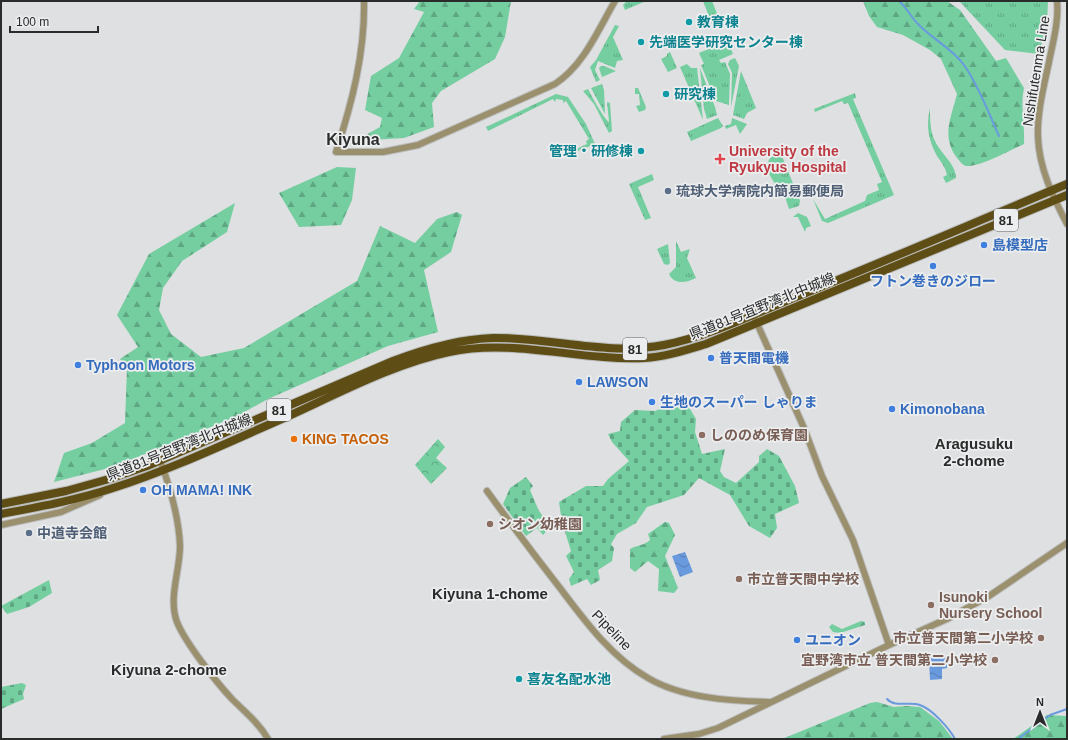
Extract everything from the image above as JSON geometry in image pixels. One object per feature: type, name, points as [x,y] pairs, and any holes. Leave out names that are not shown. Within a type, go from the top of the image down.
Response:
[{"type":"main road","name":"県道81号宜野湾北中城線","points":[[1,504],[54,494],[109,479],[160,460],[393,361],[420,351],[449,344],[494,338],[608,349],[650,348],[675,343],[753,314],[1067,184]]},
{"type":"main road","name":"県道81号宜野湾北中城線","points":[[1,514],[55,504],[113,488],[163,469],[401,366],[449,352],[479,347],[510,347],[593,356],[646,358],[706,344],[1067,194]]},
{"type":"street","points":[[364,1],[364,23],[355,85],[351,106],[336,152],[383,152],[418,145],[539,92],[564,78],[584,54],[615,1]]},
{"type":"street","name":"Nishifutenma Line","points":[[1057,1],[1057,21],[1038,128],[1039,152],[1051,190],[1067,224]]},
{"type":"street","points":[[753,314],[804,428],[822,476],[853,540],[889,645]]},
{"type":"street","points":[[160,460],[179,537],[180,556],[174,605],[177,621],[215,678],[230,697],[259,724],[268,739]]},
{"type":"street","points":[[1,525],[45,516],[86,502],[113,488]]},
{"type":"street","name":"Pipeline","points":[[487,491],[594,632],[629,665],[649,679],[676,689],[711,698],[735,701],[772,702]]},
{"type":"street","points":[[45,516],[52,512],[55,504],[54,494]]},
{"type":"street","points":[[664,739],[699,734],[718,728],[889,645],[949,618],[978,602],[1067,543]]},
{"type":"green space","points":[[420,1],[511,1],[505,37],[495,59],[441,91],[432,103],[434,127],[404,138],[355,141],[380,127],[382,118],[365,110],[371,76],[399,58],[424,12],[414,9]]},
{"type":"green space","points":[[627,1],[646,1],[625,10],[623,5]]},
{"type":"green space","points":[[703,1],[712,1],[722,26],[714,29]]},
{"type":"green space","points":[[863,1],[947,1],[960,10],[996,61],[1006,58],[1024,88],[1022,102],[1024,144],[979,164],[966,166],[962,164],[952,150],[948,134],[950,119],[957,94],[941,59],[930,50],[903,35],[877,27],[869,16]]},
{"type":"green space","points":[[959,1],[1048,1],[1047,22],[1039,54],[1005,50]]},
{"type":"green space","points":[[615,25],[619,26],[613,37],[623,60],[617,61],[615,68],[598,61],[595,70],[600,80],[596,82],[590,67],[596,60]]},
{"type":"green space","points":[[728,41],[733,54],[719,60],[721,63],[725,62],[730,74],[729,105],[716,101],[701,65],[704,64],[699,53]]},
{"type":"green space","points":[[670,52],[677,68],[668,72],[661,59],[667,56]]},
{"type":"green space","points":[[735,58],[739,66],[731,107],[732,73],[728,64],[730,60]]},
{"type":"green space","points":[[687,64],[691,68],[697,68],[703,120],[680,67]]},
{"type":"green space","points":[[601,66],[616,71],[602,77],[599,68]]},
{"type":"green space","points":[[700,68],[717,115],[707,119],[704,109]]},
{"type":"green space","points":[[741,71],[756,108],[747,113],[744,119],[733,115]]},
{"type":"green space","points":[[602,84],[604,90],[605,114],[591,88]]},
{"type":"green space","points":[[635,88],[638,88],[646,107],[645,110],[639,112],[636,106],[640,105],[639,94],[635,94]]},
{"type":"green space","points":[[588,89],[601,112],[609,122],[607,102],[610,103],[612,131],[609,133],[594,104],[583,91]]},
{"type":"green space","points":[[855,93],[856,98],[853,99],[894,195],[828,223],[822,221],[813,199],[825,219],[865,201],[867,195],[879,190],[877,184],[882,182],[848,103],[844,104],[842,101],[815,112],[814,109]]},
{"type":"green space","points":[[556,94],[568,97],[586,124],[595,144],[573,153],[572,151],[587,144],[586,141],[589,139],[566,101],[563,103],[563,100],[556,99],[555,102],[553,99],[488,131],[486,127]]},
{"type":"green space","points":[[930,108],[933,137],[954,168],[956,178],[946,183],[943,177],[947,175],[946,170],[937,156],[930,138],[928,121]]},
{"type":"green space","points":[[718,118],[723,126],[721,128],[691,141],[687,132]]},
{"type":"green space","points":[[732,118],[747,124],[740,134],[736,125],[726,129],[725,126],[731,124]]},
{"type":"green space","points":[[775,154],[782,156],[800,201],[799,206],[789,209],[784,195],[771,177],[767,167],[770,158]]},
{"type":"green space","points":[[337,167],[356,168],[352,200],[341,225],[299,227],[279,193]]},
{"type":"green space","points":[[652,174],[654,180],[638,187],[651,218],[645,220],[629,184]]},
{"type":"green space","points":[[235,203],[227,232],[182,261],[163,288],[159,310],[171,334],[201,357],[244,348],[357,281],[380,226],[415,243],[437,219],[457,212],[462,215],[451,252],[424,270],[438,332],[388,346],[268,399],[239,415],[171,444],[109,468],[54,482],[64,453],[92,443],[125,423],[127,368],[120,359],[138,347],[117,315],[149,254]]},
{"type":"green space","points":[[798,213],[807,217],[811,226],[806,228],[805,232],[798,217],[793,217]]},
{"type":"green space","points":[[676,241],[681,252],[690,249],[687,258],[696,278],[681,282],[671,278],[669,274],[676,267]]},
{"type":"green space","points":[[668,244],[670,263],[668,265],[664,264],[657,249]]},
{"type":"green space","points":[[677,402],[690,409],[696,419],[695,432],[702,454],[725,449],[720,471],[724,477],[736,483],[759,462],[759,456],[767,449],[779,456],[795,486],[799,503],[775,514],[777,528],[770,538],[749,526],[730,495],[699,478],[684,495],[647,507],[636,523],[617,534],[611,544],[614,548],[612,561],[598,570],[600,580],[591,585],[587,579],[571,586],[569,579],[574,572],[566,556],[571,551],[562,522],[559,502],[586,486],[603,486],[608,479],[629,461],[612,442],[608,434],[620,431],[621,422],[635,410],[655,411]]},
{"type":"green space","points":[[438,439],[445,447],[436,458],[447,468],[431,484],[415,465]]},
{"type":"green space","points":[[526,477],[533,486],[530,490],[539,511],[551,526],[543,535],[537,528],[526,536],[503,504],[510,488]]},
{"type":"green space","points":[[665,522],[669,523],[675,535],[665,556],[678,588],[674,593],[658,591],[659,569],[648,561],[635,572],[630,568],[630,549],[650,540],[648,534]]},
{"type":"green space","points":[[49,580],[52,593],[29,607],[7,614],[1,606]]},
{"type":"green space","points":[[861,621],[865,622],[865,625],[840,633],[833,632],[829,627],[832,624],[842,629]]},
{"type":"green space","points":[[22,683],[26,685],[23,694],[24,699],[1,709],[1,687]]},
{"type":"green space","points":[[877,702],[894,707],[920,707],[939,721],[953,739],[782,739],[870,703]]},
{"type":"green space","points":[[1047,715],[1067,716],[1067,739],[1013,739]]},
{"type":"water","points":[[685,552],[693,572],[680,577],[672,556]]},
{"type":"water","points":[[947,657],[947,668],[942,669],[942,679],[930,680],[929,658]]},
{"type":"waterway","points":[[899,1],[918,24],[954,54],[964,65],[979,90],[999,136]]},
{"type":"waterway","points":[[887,699],[890,702],[898,704],[916,704],[925,707],[940,719],[955,739]]},
{"type":"waterway","points":[[1018,739],[1050,715],[1067,709]]},
{"type":"place","name":"教育棟","points":[[689,22]]},
{"type":"place","name":"先端医学研究センター棟","points":[[641,42]]},
{"type":"place","name":"研究棟","points":[[666,94]]},
{"type":"place","name":"管理・研修棟","points":[[641,151]]},
{"type":"place","name":"University of the Ryukyus Hospital","points":[[720,159]]},
{"type":"place","name":"琉球大学病院内簡易郵便局","points":[[668,191]]},
{"type":"place","name":"島模型店","points":[[984,245]]},
{"type":"place","name":"フトン巻きのジロー","points":[[933,266]]},
{"type":"place","name":"普天間電機","points":[[711,358]]},
{"type":"place","name":"Typhoon Motors","points":[[78,365]]},
{"type":"place","name":"LAWSON","points":[[579,382]]},
{"type":"place","name":"生地のスーパー しゃりま","points":[[652,402]]},
{"type":"place","name":"Kimonobana","points":[[892,409]]},
{"type":"place","name":"しののめ保育園","points":[[702,435]]},
{"type":"place","name":"KING TACOS","points":[[294,439]]},
{"type":"place","name":"OH MAMA! INK","points":[[143,490]]},
{"type":"place","name":"シオン幼稚園","points":[[490,524]]},
{"type":"place","name":"中道寺会館","points":[[29,533]]},
{"type":"place","name":"市立普天間中学校","points":[[739,579]]},
{"type":"place","name":"Isunoki Nursery School","points":[[931,605]]},
{"type":"place","name":"市立普天間第二小学校","points":[[1041,638]]},
{"type":"place","name":"ユニオン","points":[[797,640]]},
{"type":"place","name":"宜野湾市立 普天間第二小学校","points":[[995,660]]},
{"type":"place","name":"喜友名配水池","points":[[519,679]]},
{"type":"district","name":"Kiyuna","points":[[353,139]]},
{"type":"district","name":"Aragusuku 2-chome","points":[[974,452]]},
{"type":"district","name":"Kiyuna 1-chome","points":[[490,593]]},
{"type":"district","name":"Kiyuna 2-chome","points":[[169,669]]}]
